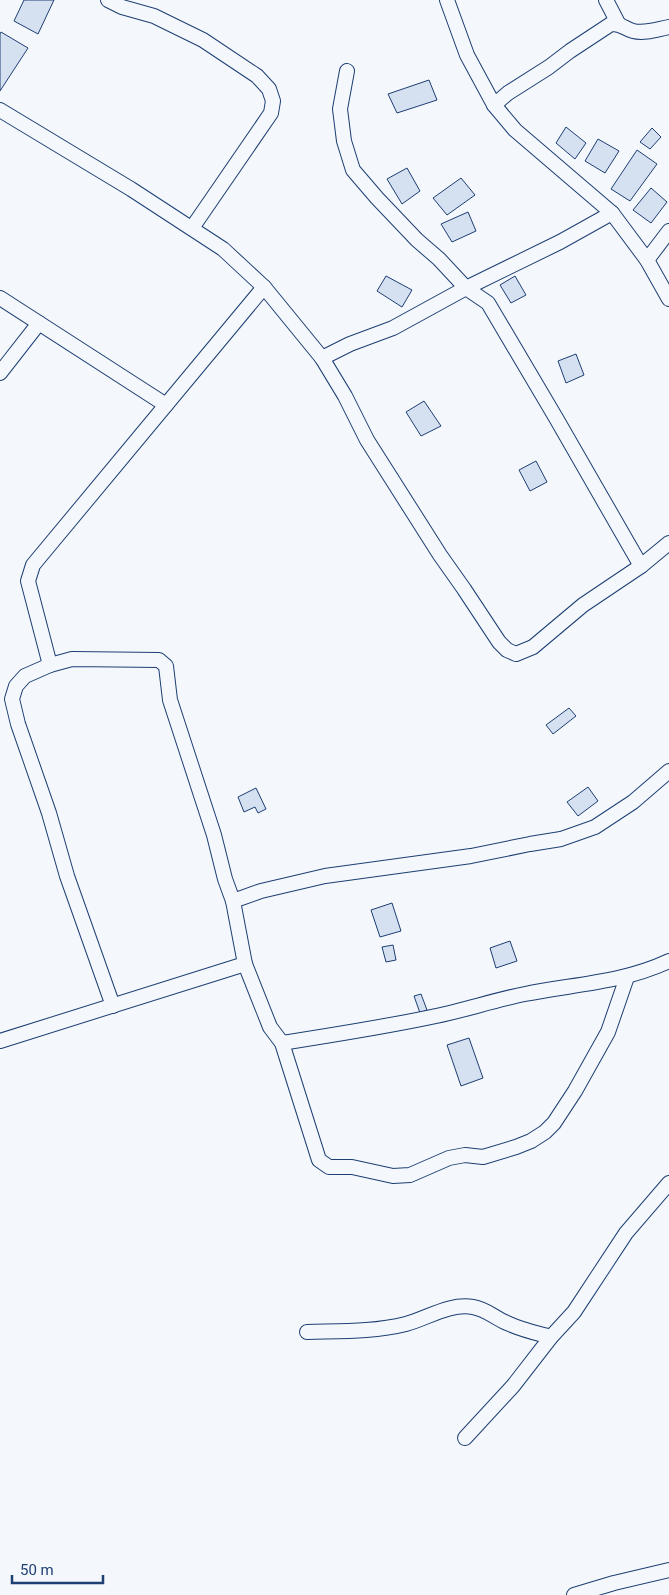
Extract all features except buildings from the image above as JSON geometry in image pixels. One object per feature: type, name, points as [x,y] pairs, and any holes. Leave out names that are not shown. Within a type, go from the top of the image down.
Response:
[{"type":"street","points":[[108,0],[122,7],[154,16],[203,40],[257,76],[269,89],[273,101],[271,113],[192,228]]},
{"type":"street","points":[[447,0],[467,55],[494,105],[515,130],[612,213],[647,260],[669,299]]},
{"type":"street","points":[[606,0],[618,23],[631,31],[641,32],[669,27]]},
{"type":"street","points":[[494,105],[508,92],[550,67],[570,50],[611,24],[618,23]]},
{"type":"street","points":[[347,72],[340,109],[344,141],[353,170],[417,240],[439,259],[466,288],[488,303],[641,566]]},
{"type":"street","points":[[0,110],[192,228],[223,249],[264,287],[322,358],[345,396],[367,440],[434,547],[499,642],[507,650],[516,654],[533,647],[583,606],[641,566],[669,543]]},
{"type":"street","points":[[322,358],[350,344],[393,328],[612,213]]},
{"type":"street","points":[[647,260],[669,231]]},
{"type":"street","points":[[50,665],[28,580],[33,565],[264,287]]},
{"type":"street","points":[[0,298],[166,405]]},
{"type":"street","points":[[0,372],[39,323]]},
{"type":"street","points":[[113,1006],[67,876],[49,813],[18,724],[12,699],[16,686],[25,676],[72,658],[159,660],[166,666],[170,700],[214,835],[225,879],[233,901],[245,964],[270,1027],[282,1043],[319,1160],[329,1167],[352,1167],[393,1176],[410,1174],[449,1158],[465,1155],[483,1157],[500,1152],[531,1141],[546,1132],[575,1090],[608,1032],[627,977]]},
{"type":"street","points":[[233,901],[261,891],[325,876],[471,856],[561,840],[595,827],[633,802],[669,771]]},
{"type":"street","points":[[282,1043],[436,1016],[525,994],[627,977],[669,961]]},
{"type":"street","points":[[0,1041],[245,964]]},
{"type":"street","points":[[465,1438],[513,1386],[551,1337],[574,1312],[626,1233],[669,1183]]},
{"type":"street","points":[[307,1332],[383,1328],[406,1324],[444,1310],[473,1307],[487,1311],[506,1323],[528,1332],[551,1337]]},
{"type":"street","points":[[574,1595],[669,1570]]}]
